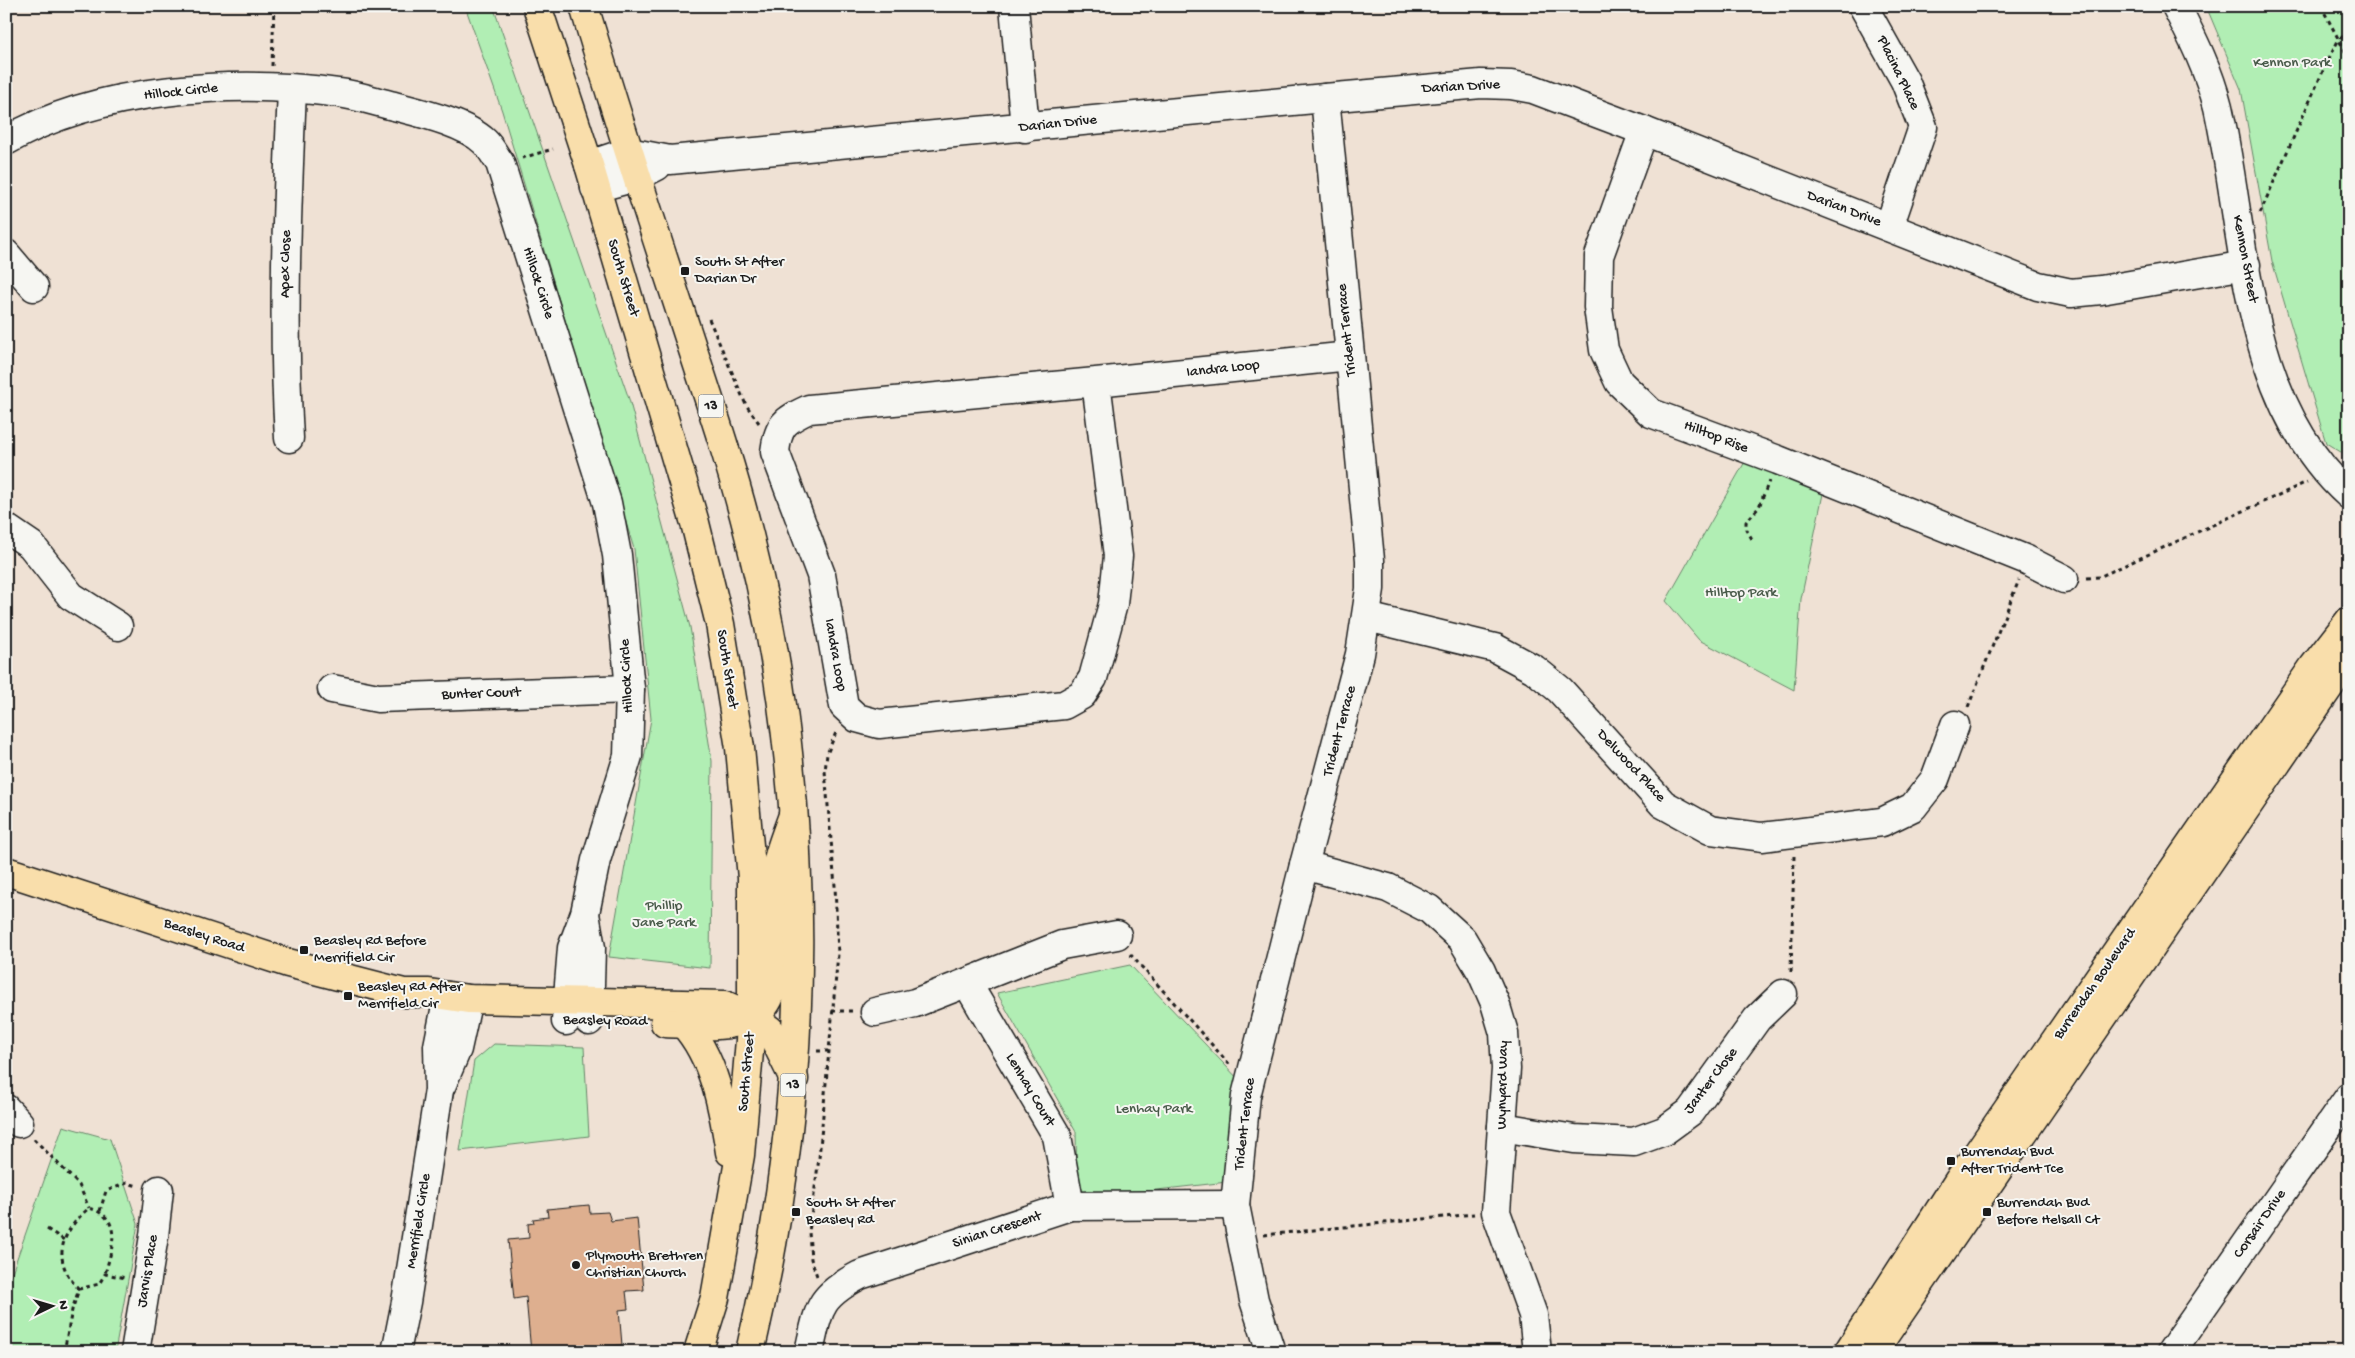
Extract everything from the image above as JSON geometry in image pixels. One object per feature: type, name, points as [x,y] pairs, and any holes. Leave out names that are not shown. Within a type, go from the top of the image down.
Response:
[{"type":"main road","name":"South Street","points":[[537,6],[592,177],[692,513],[720,624],[740,748],[751,868],[752,1017],[740,1155],[715,1298],[698,1352]]},
{"type":"main road","name":"13","points":[[584,6],[632,165],[732,468],[767,614],[780,688],[793,815],[799,933],[799,996],[788,1145],[763,1296],[750,1352]]},
{"type":"main road","name":"Burrendah Boulevard","points":[[1848,1352],[1959,1180],[2304,681],[2349,621]]},
{"type":"main road","name":"Burrendah Boulevard","points":[[1873,1352],[2349,658]]},
{"type":"main road","points":[[752,1017],[765,1005],[775,987],[775,876],[783,841],[793,815]]},
{"type":"main road","name":"Beasley Road","points":[[6,871],[288,963],[404,993],[424,1011],[456,1006],[578,1011],[725,1005],[752,1017],[770,1030],[794,1079]]},
{"type":"main road","name":"Beasley Road","points":[[578,1011],[682,1024],[725,1025],[752,1017]]},
{"type":"main road","points":[[682,1024],[695,1037],[702,1048],[716,1086],[724,1114],[735,1185]]},
{"type":"street","points":[[1014,6],[1025,128]]},
{"type":"street","name":"Placina Place","points":[[1864,6],[1905,81],[1924,128],[1889,227]]},
{"type":"street","name":"Kennon Street","points":[[2176,6],[2202,56],[2218,107],[2246,265],[2263,346],[2277,388],[2308,451],[2349,495]]},
{"type":"street","name":"Darian Drive","points":[[592,177],[632,165],[670,160],[1025,128],[1325,98],[1481,84],[1511,84],[1533,89],[1644,131],[2038,286],[2070,293],[2101,290],[2246,265]]},
{"type":"street","name":"Hillock Circle","points":[[6,141],[59,118],[110,102],[170,91],[230,87],[281,89],[340,93],[408,110],[469,130],[485,142],[500,163],[607,503],[617,555],[630,689],[628,756],[596,860],[585,913],[572,948],[578,1011]]},
{"type":"street","name":"Apex Close","points":[[281,89],[285,378],[289,438]]},
{"type":"street","name":"Trident Terrace","points":[[1271,1352],[1254,1300],[1235,1205],[1246,1096],[1304,865],[1360,654],[1367,617],[1370,560],[1325,98]]},
{"type":"street","name":"Hilltop Rise","points":[[1644,131],[1598,256],[1598,307],[1604,350],[1619,382],[1651,413],[1788,464],[2027,560],[2064,579]]},
{"type":"street","points":[[6,254],[34,287]]},
{"type":"street","name":"Iandra Loop","points":[[1096,382],[1118,556],[1113,604],[1092,678],[1082,695],[1064,705],[879,724],[857,718],[844,706],[821,575],[775,452],[777,434],[788,418],[809,409],[1350,356]]},
{"type":"street","points":[[6,528],[31,545],[71,596],[118,626]]},
{"type":"street","name":"Delwood Place","points":[[1367,617],[1495,648],[1534,669],[1560,690],[1663,804],[1710,830],[1762,837],[1882,822],[1913,807],[1935,779],[1955,725]]},
{"type":"street","name":"Bunter Court","points":[[332,689],[378,698],[630,689]]},
{"type":"street","name":"Wynyard Way","points":[[1304,865],[1388,888],[1429,909],[1462,939],[1481,971],[1504,1032],[1506,1069],[1496,1212],[1533,1315],[1537,1352]]},
{"type":"street","points":[[876,1012],[915,1003],[1062,945],[1117,935]]},
{"type":"street","name":"Lenhay Court","points":[[967,983],[1057,1136],[1070,1206]]},
{"type":"street","name":"Janter Close","points":[[1502,1127],[1574,1139],[1634,1142],[1664,1132],[1690,1112],[1757,1019],[1783,994]]},
{"type":"street","name":"Merrifield Circle","points":[[396,1352],[406,1302],[439,1090],[457,1049],[456,1006]]},
{"type":"street","name":"Corsair Drive","points":[[2171,1352],[2349,1097]]},
{"type":"street","name":"Jarvis Place","points":[[135,1352],[159,1190]]},
{"type":"street","name":"Sinian Crescent","points":[[809,1352],[817,1317],[823,1302],[830,1293],[860,1275],[1070,1206],[1235,1205]]},
{"type":"path","points":[[274,6],[281,89]]},
{"type":"path","points":[[2321,6],[2349,59]]},
{"type":"path","points":[[2259,216],[2338,41],[2349,31]]},
{"type":"path","points":[[500,163],[553,150]]},
{"type":"path","points":[[708,316],[746,405],[764,429],[777,434]]},
{"type":"path","points":[[2064,579],[2099,577],[2295,489],[2310,480],[2323,468]]},
{"type":"path","points":[[1752,539],[1746,529],[1746,522],[1751,513],[1758,507],[1764,494]]},
{"type":"path","points":[[1955,725],[1969,706],[2027,560]]},
{"type":"path","points":[[830,1293],[818,1280],[811,1259],[809,1232],[838,954],[835,886],[825,771],[827,754],[840,720],[848,710]]},
{"type":"path","points":[[1783,994],[1790,980],[1793,834]]},
{"type":"path","points":[[1117,935],[1135,962],[1238,1073],[1251,1076]]},
{"type":"path","points":[[13,1116],[79,1185],[89,1208]]},
{"type":"path","points":[[100,1211],[106,1192],[126,1183],[159,1190]]},
{"type":"path","points":[[79,1289],[99,1284],[105,1274],[114,1237],[109,1221],[100,1211],[89,1208]]},
{"type":"path","points":[[79,1289],[70,1280],[62,1265],[62,1246],[75,1220],[89,1208]]},
{"type":"path","points":[[1241,1239],[1496,1212]]},
{"type":"path","points":[[47,1229],[64,1240]]},
{"type":"path","points":[[105,1274],[146,1282]]},
{"type":"path","points":[[64,1352],[72,1310],[79,1289]]},
{"type":"green space","name":"Phillip Jane Park","points":[[465,6],[493,6],[629,399],[690,627],[712,761],[710,968],[609,957],[651,719],[634,549],[502,111]]},
{"type":"green space","name":"Kennon Park","points":[[2206,6],[2349,6],[2349,457],[2326,443],[2272,261],[2241,89]]},
{"type":"green space","name":"Hilltop Park","points":[[1746,460],[1824,489],[1801,599],[1794,690],[1699,640],[1666,601]]},
{"type":"green space","name":"Lenhay Park","points":[[1130,965],[1242,1083],[1236,1181],[1077,1199],[1076,1132],[997,993]]},
{"type":"green space","points":[[494,1044],[584,1047],[589,1136],[460,1151],[474,1061]]},
{"type":"green space","points":[[63,1126],[110,1139],[138,1224],[115,1352],[6,1352],[6,1290]]},
{"type":"building","name":"Plymouth Brethren Christian Church","points":[[589,1205],[590,1213],[608,1212],[611,1221],[637,1218],[644,1290],[626,1291],[628,1309],[619,1310],[622,1345],[531,1352],[526,1297],[514,1299],[508,1240],[529,1238],[528,1224],[534,1223],[533,1219],[548,1217],[547,1209]]},
{"type":"place","name":"South St After Darian Dr","points":[[685,271]]},
{"type":"place","name":"Beasley Rd Before Merrifield Cir","points":[[304,950]]},
{"type":"place","name":"Beasley Rd After Merrifield Cir","points":[[348,996]]},
{"type":"place","name":"Burrendah Bvd After Trident Tce","points":[[1951,1161]]},
{"type":"place","name":"South St After Beasley Rd","points":[[796,1212]]},
{"type":"place","name":"Burrendah Bvd Before Helsall Ct","points":[[1987,1212]]},
{"type":"place","name":"Plymouth Brethren Christian Church","points":[[576,1265]]}]
